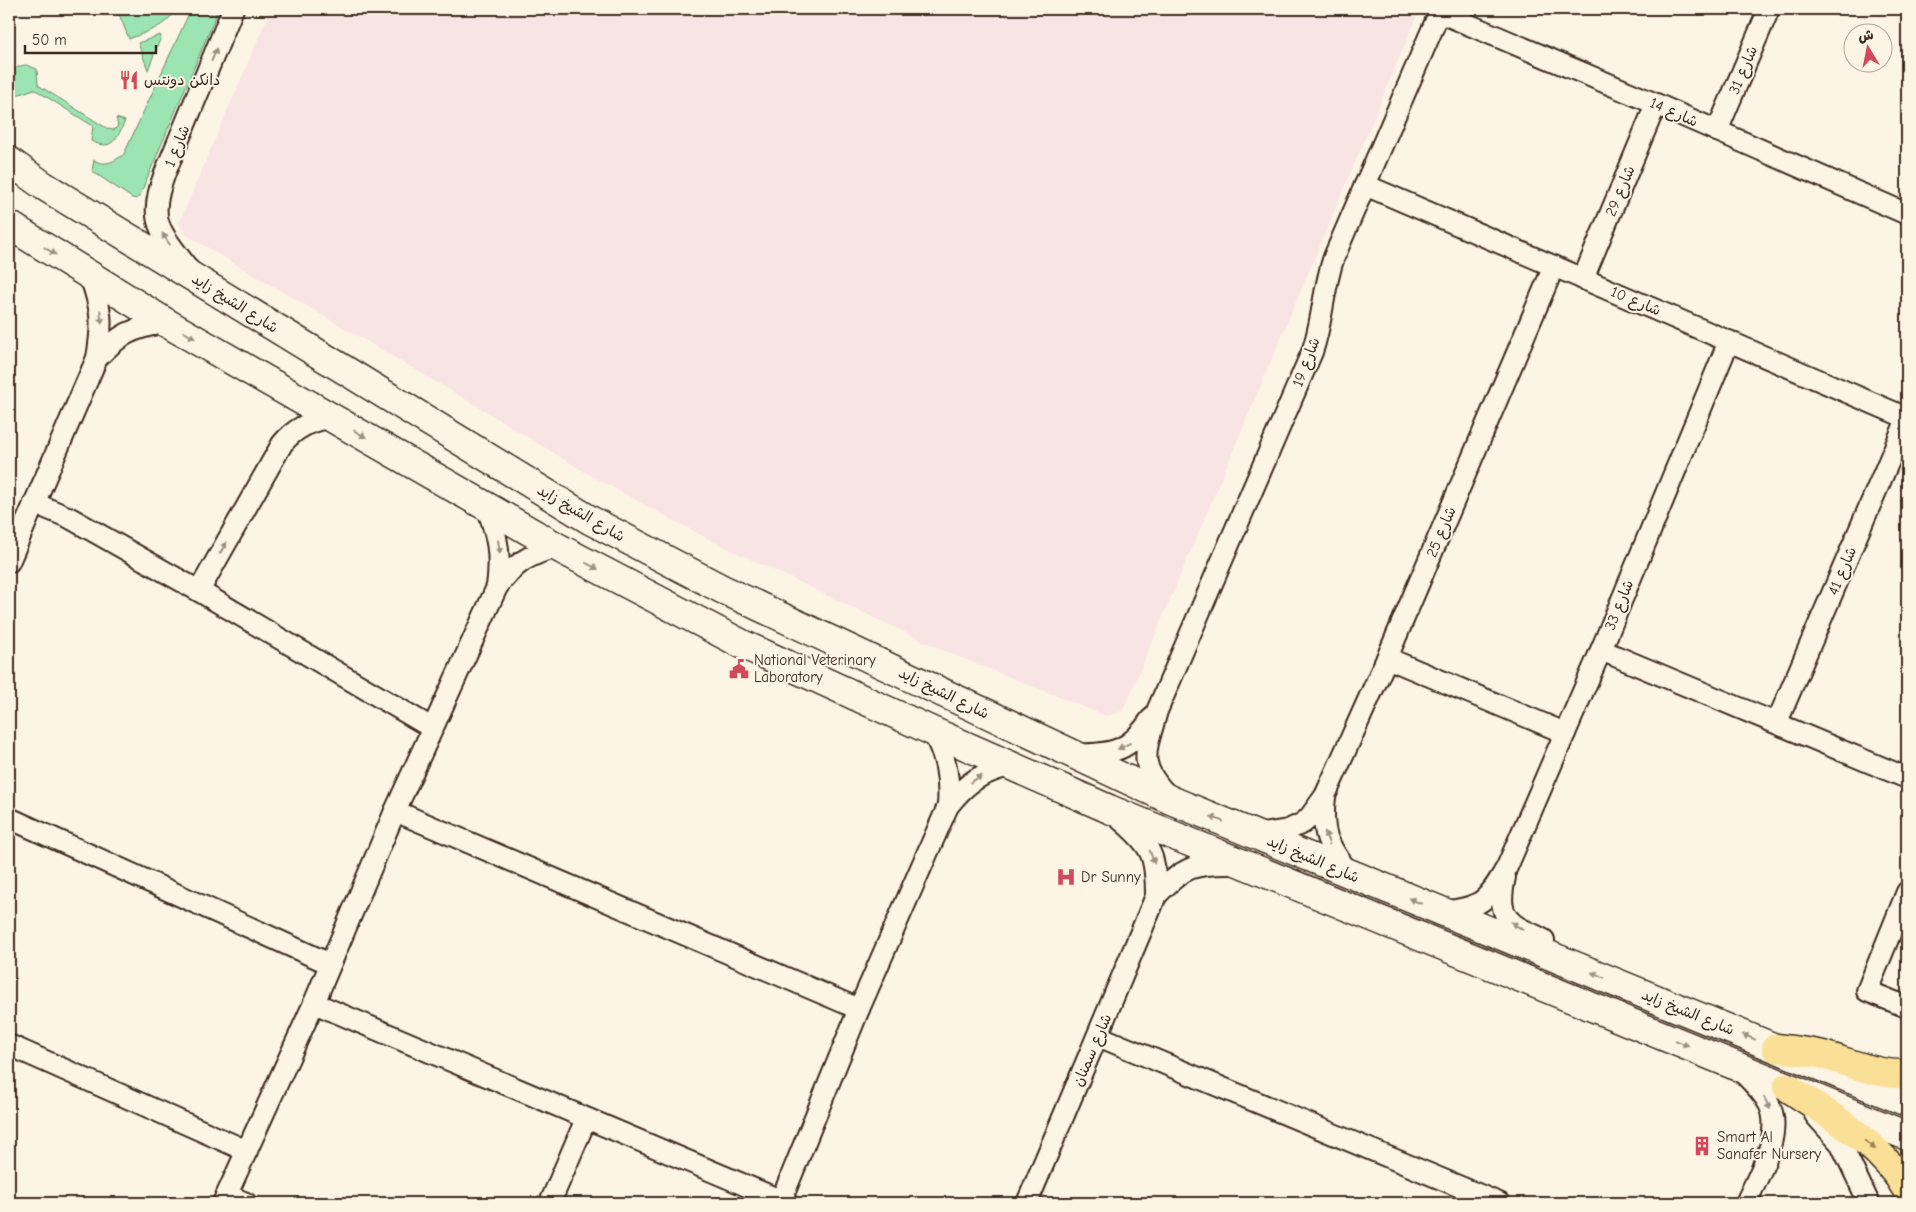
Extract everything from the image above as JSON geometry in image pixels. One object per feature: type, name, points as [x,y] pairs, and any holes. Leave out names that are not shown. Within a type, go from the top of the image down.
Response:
[{"type":"main road","name":"شارع الشيخ زايد","points":[[9,161],[44,186],[590,520],[722,589],[1173,801],[1907,1102]]},
{"type":"main road","points":[[9,175],[44,186]]},
{"type":"main road","name":"شارع الشيخ زايد","points":[[9,225],[165,322],[556,548],[742,644],[1109,809],[1907,1136]]},
{"type":"main road","points":[[1776,1048],[1812,1052],[1880,1072],[1907,1074]]},
{"type":"main road","points":[[1787,1087],[1874,1148],[1900,1177],[1907,1190]]},
{"type":"street","name":"شارع 1","points":[[195,278],[164,236],[157,218],[157,199],[233,9]]},
{"type":"street","name":"شارع 31","points":[[1717,131],[1769,9]]},
{"type":"street","name":"شارع 14","points":[[1440,10],[1907,214]]},
{"type":"street","name":"شارع 19","points":[[1157,711],[1312,352],[1319,328],[1322,300],[1329,271],[1440,10]]},
{"type":"street","name":"شارع 29","points":[[1583,279],[1656,104]]},
{"type":"street","name":"شارع 10","points":[[1365,185],[1907,418]]},
{"type":"street","name":"شارع 25","points":[[1257,835],[1288,830],[1303,823],[1325,796],[1388,658],[1554,266]]},
{"type":"street","points":[[9,562],[97,358],[102,333],[101,315],[90,276]]},
{"type":"street","points":[[97,358],[112,342],[127,332],[143,326],[165,322]]},
{"type":"street","name":"شارع 33","points":[[1442,912],[1465,909],[1481,902],[1494,890],[1506,868],[1601,650],[1728,341]]},
{"type":"street","points":[[199,591],[286,440],[304,424],[330,417]]},
{"type":"street","name":"شارع 41","points":[[1777,722],[1907,418]]},
{"type":"street","points":[[34,503],[70,518],[199,591],[432,728]]},
{"type":"street","points":[[487,508],[500,553],[497,587]]},
{"type":"street","points":[[246,1203],[225,1199],[314,1003],[395,811],[497,587],[508,572],[522,560],[538,552],[556,548]]},
{"type":"street","points":[[1601,650],[1907,778]]},
{"type":"street","points":[[1388,658],[1565,733]]},
{"type":"street","points":[[1072,755],[1108,752],[1126,746],[1140,735],[1157,711]]},
{"type":"street","points":[[1157,711],[1147,745],[1147,765],[1156,783],[1173,801]]},
{"type":"street","points":[[932,731],[939,743],[946,766],[949,790],[948,806]]},
{"type":"street","points":[[314,1003],[784,1202],[858,1009],[948,806],[969,783],[989,772],[1013,766]]},
{"type":"street","name":"شارع 25","points":[[1325,796],[1322,818],[1326,837],[1335,854],[1350,874]]},
{"type":"street","name":"شارع سمنان","points":[[1109,809],[1136,832],[1150,850],[1155,862],[1156,896]]},
{"type":"street","points":[[395,811],[858,1009]]},
{"type":"street","points":[[9,818],[330,964]]},
{"type":"street","name":"شارع سمنان","points":[[1027,1203],[1156,896],[1172,879],[1190,868],[1211,864],[1243,864]]},
{"type":"street","name":"شارع 33","points":[[1506,868],[1501,903],[1507,918],[1519,928],[1547,942],[1570,964]]},
{"type":"street","points":[[1907,892],[1867,991],[1907,1007]]},
{"type":"street","points":[[1098,1036],[1499,1203]]},
{"type":"street","points":[[9,1045],[247,1151]]},
{"type":"street","points":[[1736,1066],[1763,1095],[1770,1105],[1774,1117],[1772,1142],[1746,1203]]},
{"type":"street","points":[[1787,1087],[1829,1129],[1840,1144],[1869,1203]]},
{"type":"street","points":[[550,1203],[586,1119]]},
{"type":"shaded area","points":[[271,9],[1420,9],[1123,711],[1106,716],[940,649],[712,541],[593,477],[477,406],[186,235],[179,223]]},
{"type":"green space","points":[[117,9],[175,10],[167,21],[161,25],[129,39]]},
{"type":"green space","points":[[191,9],[218,11],[140,195],[137,199],[132,198],[92,171],[94,160],[106,163],[124,154]]},
{"type":"green space","points":[[160,35],[161,37],[148,70],[138,43]]},
{"type":"green space","points":[[26,65],[37,69],[38,85],[108,129],[114,130],[118,126],[116,118],[125,121],[117,138],[113,142],[104,145],[91,141],[93,126],[34,89],[16,94],[12,84],[12,75],[16,68]]},
{"type":"place","name":"دانكن دونتس","points":[[129,80]]},
{"type":"place","name":"National Veterinary Laboratory","points":[[739,669]]},
{"type":"place","name":"Dr Sunny","points":[[1066,877]]},
{"type":"place","name":"Smart Al Sanafer Nursery","points":[[1702,1146]]}]
